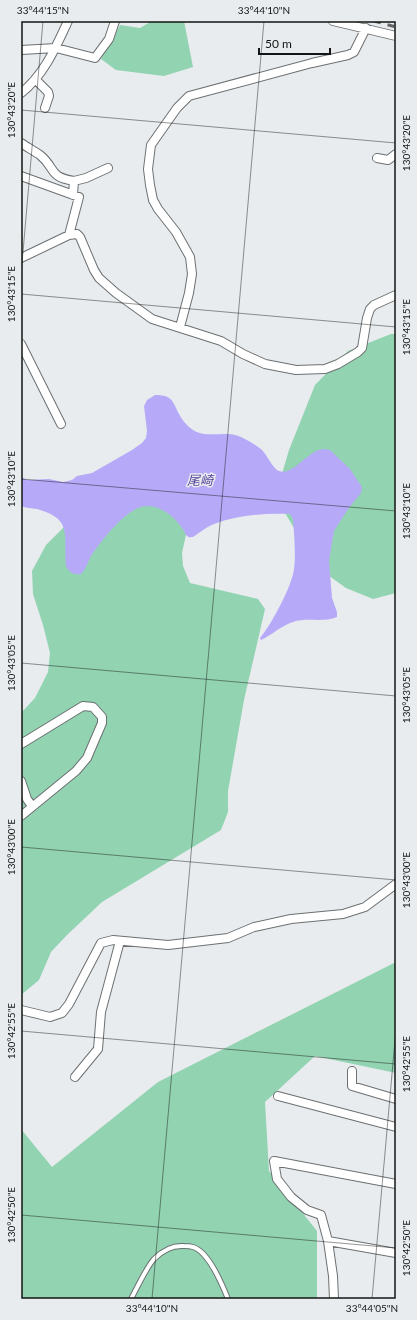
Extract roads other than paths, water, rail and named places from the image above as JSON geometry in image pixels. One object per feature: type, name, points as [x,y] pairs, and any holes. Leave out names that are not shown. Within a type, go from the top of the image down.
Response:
[{"type":"street","points":[[21,93],[35,79],[48,62],[68,21]]},
{"type":"street","points":[[21,50],[56,48],[95,58],[109,39],[116,21]]},
{"type":"street","points":[[332,21],[396,36]]},
{"type":"street","points":[[180,327],[189,293],[192,274],[190,257],[176,232],[153,200],[148,169],[151,145],[177,108],[189,96],[312,63],[348,55],[354,52],[366,28]]},
{"type":"street","points":[[35,79],[48,92],[49,96],[45,108]]},
{"type":"street","points":[[21,143],[40,156],[56,176],[64,179],[74,181],[86,178],[108,168]]},
{"type":"street","points":[[377,158],[388,160],[396,154]]},
{"type":"street","points":[[21,176],[79,198],[69,235]]},
{"type":"street","points":[[73,195],[74,181]]},
{"type":"street","points":[[21,258],[69,235],[74,233],[77,234],[80,237],[99,278],[116,293],[152,318],[221,341],[243,354],[265,364],[296,370],[325,369],[338,364],[358,352],[362,348],[370,309],[374,305],[396,295]]},
{"type":"street","points":[[21,344],[61,424]]},
{"type":"street","points":[[21,744],[83,706],[93,707],[102,717],[102,722],[87,758],[76,771],[21,816]]},
{"type":"street","points":[[21,781],[32,806]]},
{"type":"street","points":[[21,1010],[50,1017],[62,1013],[69,1004],[101,943],[113,940],[168,945],[228,938],[254,927],[291,919],[343,914],[365,907],[396,884]]},
{"type":"street","points":[[74,1077],[98,1049],[101,1012],[120,941]]},
{"type":"street","points":[[352,1071],[352,1086],[396,1099]]},
{"type":"street","points":[[278,1096],[396,1127]]},
{"type":"street","points":[[334,1299],[333,1276],[328,1241],[322,1215],[308,1210],[292,1197],[278,1179],[274,1161],[396,1184]]},
{"type":"street","points":[[328,1241],[396,1252]]},
{"type":"lane","points":[[131,1299],[153,1260],[163,1251],[177,1245],[193,1247],[202,1253],[214,1269],[224,1287],[228,1299]]},
{"type":"water","name":"尾崎","points":[[155,395],[164,396],[171,399],[183,421],[193,430],[204,434],[229,434],[241,437],[262,450],[275,468],[279,471],[285,472],[291,469],[316,451],[323,449],[330,450],[350,469],[362,487],[361,493],[348,509],[334,531],[329,561],[332,598],[337,612],[337,617],[326,620],[304,620],[293,622],[285,625],[261,640],[260,638],[270,624],[280,605],[294,569],[295,544],[293,519],[290,514],[261,514],[232,518],[211,525],[193,537],[188,537],[176,520],[167,513],[152,506],[140,507],[124,517],[109,532],[93,553],[81,574],[72,573],[68,570],[66,566],[65,537],[62,524],[57,518],[49,513],[21,506],[21,477],[27,480],[49,479],[63,482],[72,480],[77,476],[92,473],[132,450],[146,438],[147,431],[144,406],[147,400]]},
{"type":"railway","points":[[374,21],[396,27]]}]
